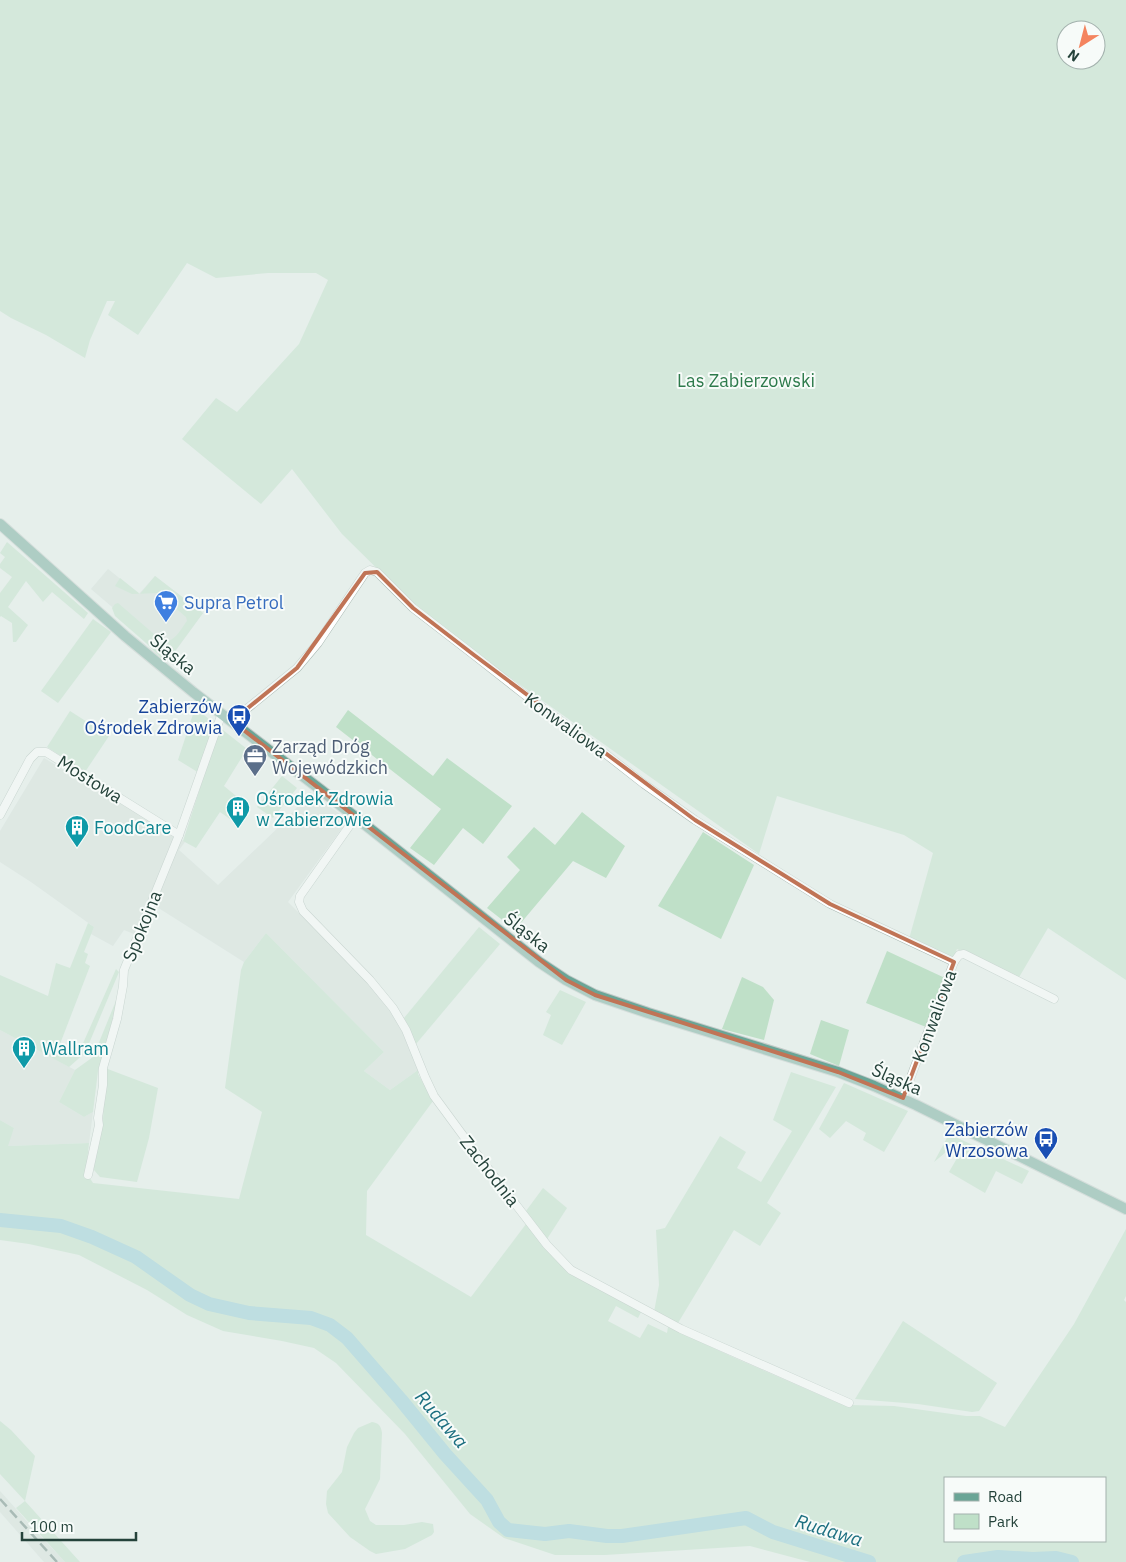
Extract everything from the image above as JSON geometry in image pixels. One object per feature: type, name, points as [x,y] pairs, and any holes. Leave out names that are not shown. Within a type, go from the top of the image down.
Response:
[{"type":"main road","name":"Śląska","points":[[0,524],[125,636],[187,687],[232,720],[539,962],[566,980],[588,991],[648,1013],[838,1072],[903,1098],[1126,1209]]},
{"type":"street","name":"Konwaliowa","points":[[232,720],[296,668],[318,643],[366,573],[370,570],[377,572],[413,608],[474,656],[695,820],[830,904],[954,962]]},
{"type":"street","name":"Spokojna","points":[[88,1176],[99,1125],[103,1068],[117,1019],[124,970],[179,835],[222,713]]},
{"type":"street","name":"Mostowa","points":[[0,815],[30,760],[37,752],[46,752],[179,835]]},
{"type":"street","name":"Zachodnia","points":[[355,818],[300,896],[299,905],[370,980],[393,1008],[406,1030],[434,1096],[547,1245],[571,1270],[681,1329],[849,1403]]},
{"type":"street","name":"Konwaliowa","points":[[903,1098],[954,962],[959,956],[964,954],[1054,999]]},
{"type":"highlighted area","points":[[377,572],[413,608],[695,820],[830,904],[954,962],[903,1098],[838,1072],[595,995],[566,980],[232,721],[297,668],[365,573]]},
{"type":"shaded area","points":[[108,569],[139,594],[155,576],[203,613],[171,657],[91,589]]},
{"type":"shaded area","points":[[44,758],[185,842],[179,850],[218,885],[284,822],[310,792],[348,820],[288,902],[366,980],[401,1026],[418,1070],[390,1090],[364,1071],[384,1052],[266,933],[244,962],[149,902],[134,934],[124,930],[113,946],[91,934],[94,927],[0,862],[0,831]]},
{"type":"shaded area","points":[[0,1030],[75,1070],[59,1102],[84,1117],[93,1112],[89,1143],[7,1146],[14,1128],[0,1120]]},
{"type":"shaded area","points":[[0,1491],[65,1562],[44,1562],[0,1512]]},
{"type":"green space","name":"Las Zabierzowski","points":[[0,0],[1126,0],[1126,980],[1048,928],[1018,979],[957,949],[952,961],[909,939],[933,853],[904,835],[777,796],[759,854],[461,643],[413,604],[342,534],[292,469],[261,504],[182,439],[216,398],[237,412],[299,344],[328,280],[316,273],[268,273],[216,278],[187,263],[138,335],[108,315],[115,301],[107,301],[90,340],[85,358],[46,335],[0,311]]},
{"type":"green space","points":[[7,542],[88,613],[84,619],[52,592],[43,602],[26,581],[8,607],[28,625],[16,642],[13,642],[12,623],[0,617],[0,593],[12,577],[0,568],[0,564],[5,557],[0,553]]},
{"type":"green space","points":[[155,576],[203,613],[167,662],[115,616],[112,608],[118,603],[162,641],[170,640],[177,635],[187,621],[186,617],[158,593],[140,594]]},
{"type":"green space","points":[[120,578],[140,594],[132,594],[115,586]]},
{"type":"green space","points":[[93,619],[111,632],[58,703],[41,691]]},
{"type":"green space","points":[[195,708],[247,749],[224,786],[247,805],[230,819],[220,812],[196,848],[183,841],[204,776],[178,760]]},
{"type":"green space","points":[[348,710],[433,776],[447,758],[512,806],[483,844],[463,828],[434,865],[410,848],[441,809],[336,727]]},
{"type":"green space","points":[[70,711],[109,736],[85,772],[47,747]]},
{"type":"green space","points":[[282,776],[297,788],[273,818],[257,807]]},
{"type":"green space","points":[[582,812],[625,846],[606,878],[573,861],[515,930],[487,908],[520,870],[507,857],[534,827],[555,845]]},
{"type":"green space","points":[[703,832],[754,865],[721,939],[658,906]]},
{"type":"green space","points":[[88,923],[94,927],[84,952],[88,954],[85,963],[90,966],[60,1044],[73,1051],[80,1050],[116,969],[119,972],[85,1053],[69,1067],[0,1030],[0,975],[48,996],[56,963],[70,968]]},
{"type":"green space","points":[[479,927],[500,944],[416,1044],[404,1018]]},
{"type":"green space","points":[[266,933],[384,1052],[364,1071],[390,1090],[418,1070],[418,1074],[433,1101],[367,1191],[366,1235],[471,1297],[526,1224],[570,1274],[642,1310],[638,1318],[616,1306],[608,1321],[640,1338],[648,1324],[667,1333],[668,1327],[834,1401],[849,1405],[894,1406],[966,1416],[980,1416],[1005,1427],[1074,1324],[1126,1229],[1126,1296],[1124,1300],[1126,1302],[1126,1562],[810,1562],[750,1546],[605,1555],[555,1555],[504,1538],[470,1514],[405,1434],[336,1363],[314,1348],[223,1331],[187,1315],[147,1290],[79,1255],[0,1240],[0,1120],[14,1128],[8,1146],[89,1143],[86,1172],[93,1183],[239,1199],[262,1112],[225,1088],[241,970],[244,962]]},
{"type":"green space","points":[[887,951],[945,978],[926,1027],[866,1003]]},
{"type":"green space","points":[[742,977],[763,987],[774,1000],[764,1040],[722,1029]]},
{"type":"green space","points":[[122,986],[98,1071],[93,1112],[84,1117],[59,1102],[75,1070],[93,1057]]},
{"type":"green space","points":[[560,990],[586,1002],[562,1045],[543,1035],[551,1015],[546,1012]]},
{"type":"green space","points":[[821,1020],[849,1030],[839,1066],[810,1054]]},
{"type":"green space","points":[[105,1068],[158,1088],[149,1138],[137,1182],[100,1177],[94,1170],[94,1159],[103,1120]]},
{"type":"green space","points":[[791,1072],[836,1087],[767,1203],[781,1213],[760,1246],[734,1230],[678,1323],[654,1312],[659,1285],[656,1230],[665,1228],[720,1136],[746,1152],[737,1168],[761,1182],[792,1131],[773,1120]]},
{"type":"green space","points":[[844,1083],[908,1111],[884,1152],[863,1140],[866,1133],[846,1121],[830,1138],[819,1129]]},
{"type":"green space","points":[[949,1134],[1029,1171],[1022,1184],[996,1171],[985,1193],[949,1172],[960,1153],[951,1148],[934,1162]]},
{"type":"green space","points":[[543,1188],[567,1208],[547,1239],[526,1211]]},
{"type":"green space","points":[[903,1321],[997,1383],[979,1411],[972,1412],[918,1404],[855,1399]]},
{"type":"green space","points":[[0,1421],[35,1456],[25,1501],[0,1474]]},
{"type":"green space","points":[[372,1422],[379,1425],[382,1433],[380,1479],[365,1509],[370,1521],[376,1525],[404,1525],[422,1522],[433,1524],[434,1532],[432,1535],[405,1549],[376,1554],[350,1537],[328,1513],[326,1504],[327,1491],[342,1472],[347,1447],[354,1433],[358,1428]]},
{"type":"green space","points":[[25,1501],[80,1562],[65,1562],[16,1508]]},
{"type":"waterway","name":"Rudawa","points":[[0,1220],[61,1226],[92,1237],[136,1257],[190,1295],[209,1304],[249,1313],[311,1318],[330,1325],[347,1338],[401,1400],[445,1454],[487,1500],[499,1522],[508,1530],[545,1534],[569,1531],[622,1536],[746,1518],[773,1532],[869,1562]]},
{"type":"waterway","name":"Rudawa","points":[[964,1562],[998,1557],[1056,1558],[1072,1562]]},
{"type":"railway","points":[[0,1499],[57,1562]]},
{"type":"place","name":"Supra Petrol","points":[[166,623]]},
{"type":"place","name":"Zabierzów Ośrodek Zdrowia","points":[[239,737]]},
{"type":"place","name":"Zarząd Dróg Wojewódzkich","points":[[255,777]]},
{"type":"place","name":"Ośrodek Zdrowia w Zabierzowie","points":[[238,829]]},
{"type":"place","name":"FoodCare","points":[[77,848]]},
{"type":"place","name":"Wallram","points":[[24,1069]]},
{"type":"place","name":"Zabierzów Wrzosowa","points":[[1046,1160]]}]
